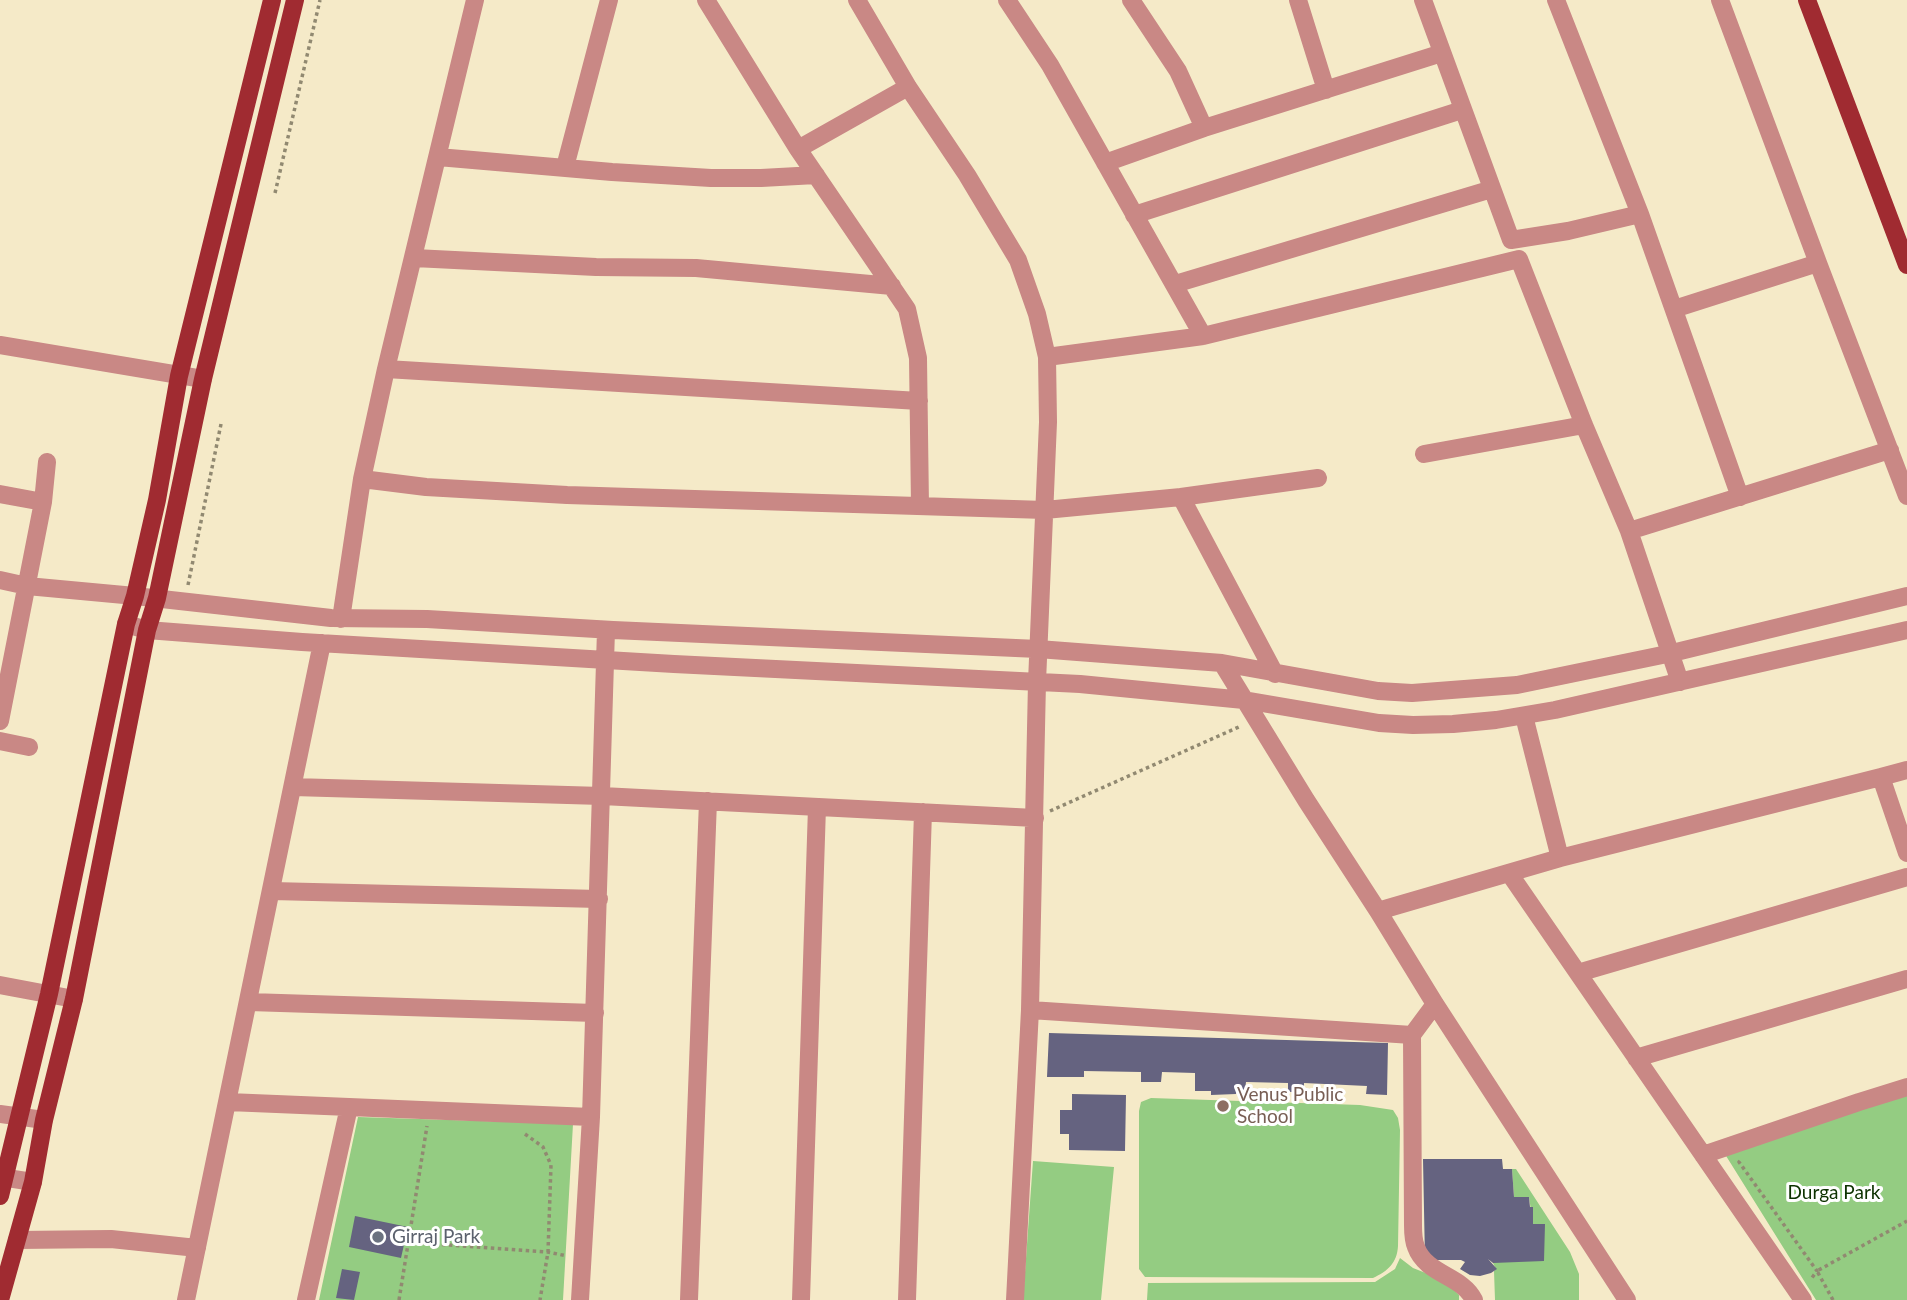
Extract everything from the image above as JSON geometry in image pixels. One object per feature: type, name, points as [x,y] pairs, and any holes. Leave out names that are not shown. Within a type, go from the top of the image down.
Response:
[{"type":"main road","points":[[1,1184],[20,1118],[49,994],[126,624],[135,596],[156,500],[179,376],[271,0]]},
{"type":"main road","points":[[0,1300],[33,1182],[44,1120],[74,999],[147,630],[157,598],[203,379],[295,0]]},
{"type":"main road","points":[[1807,0],[1907,265]]},
{"type":"street","points":[[341,619],[362,479],[475,0]]},
{"type":"street","points":[[565,167],[609,0]]},
{"type":"street","points":[[706,0],[798,149],[907,309],[918,358],[919,506]]},
{"type":"street","points":[[857,0],[908,87],[967,175],[1018,260],[1037,314],[1047,357],[1048,422],[1038,649],[1030,1010],[1015,1300]]},
{"type":"street","points":[[1006,0],[1050,65],[1203,336]]},
{"type":"street","points":[[1131,0],[1178,71],[1204,128]]},
{"type":"street","points":[[1298,0],[1326,90]]},
{"type":"street","points":[[1423,0],[1511,240],[1629,531],[1680,682]]},
{"type":"street","points":[[1556,0],[1640,214],[1740,497]]},
{"type":"street","points":[[1720,0],[1907,496]]},
{"type":"street","points":[[1105,163],[1204,128],[1442,53]]},
{"type":"street","points":[[798,149],[908,87]]},
{"type":"street","points":[[1134,215],[1462,110]]},
{"type":"street","points":[[438,157],[711,178],[816,175]]},
{"type":"street","points":[[1175,284],[1492,189]]},
{"type":"street","points":[[1511,240],[1568,231],[1640,214]]},
{"type":"street","points":[[414,258],[596,267],[696,268],[892,286]]},
{"type":"street","points":[[1047,357],[1203,336],[1519,259]]},
{"type":"street","points":[[1674,309],[1818,263]]},
{"type":"street","points":[[0,345],[203,379]]},
{"type":"street","points":[[386,369],[919,401]]},
{"type":"street","points":[[1424,454],[1584,425]]},
{"type":"street","points":[[1629,531],[1890,450]]},
{"type":"street","points":[[0,721],[43,502],[47,462]]},
{"type":"street","points":[[362,479],[426,487],[567,495],[1045,510],[1181,497],[1318,478]]},
{"type":"street","points":[[0,494],[43,502]]},
{"type":"street","points":[[1181,497],[1275,674]]},
{"type":"street","points":[[0,580],[27,586],[341,619],[427,620],[1038,649],[1222,663],[1378,691],[1412,693],[1517,685],[1672,653],[1907,596]]},
{"type":"street","points":[[126,624],[147,630],[322,643],[1158,691],[1244,700],[1379,723],[1413,725],[1453,724],[1524,716],[1907,630]]},
{"type":"street","points":[[580,1300],[591,1117],[603,796],[606,630]]},
{"type":"street","points":[[186,1300],[322,643]]},
{"type":"street","points":[[1222,663],[1435,1004],[1627,1300]]},
{"type":"street","points":[[1524,716],[1560,858]]},
{"type":"street","points":[[0,741],[29,747]]},
{"type":"street","points":[[1378,911],[1560,858],[1907,770]]},
{"type":"street","points":[[1881,778],[1907,853]]},
{"type":"street","points":[[293,787],[603,796],[1035,818]]},
{"type":"street","points":[[688,1300],[708,801]]},
{"type":"street","points":[[801,1300],[817,807]]},
{"type":"street","points":[[907,1300],[923,812]]},
{"type":"street","points":[[1508,873],[1703,1155],[1797,1298]]},
{"type":"street","points":[[1578,973],[1907,877]]},
{"type":"street","points":[[272,891],[599,899]]},
{"type":"street","points":[[1636,1058],[1907,979]]},
{"type":"street","points":[[0,985],[74,999]]},
{"type":"street","points":[[249,1002],[595,1013]]},
{"type":"street","points":[[1435,1004],[1412,1034],[1414,1245],[1432,1268],[1464,1286],[1474,1300]]},
{"type":"street","points":[[1030,1010],[1412,1034]]},
{"type":"street","points":[[1703,1155],[1907,1087]]},
{"type":"street","points":[[228,1102],[591,1117]]},
{"type":"street","points":[[306,1300],[349,1107]]},
{"type":"street","points":[[0,1114],[44,1120]]},
{"type":"street","points":[[1,1184],[33,1182]]},
{"type":"street","points":[[18,1240],[111,1239],[197,1248]]},
{"type":"path","points":[[275,193],[320,0]]},
{"type":"path","points":[[184,601],[221,424]]},
{"type":"path","points":[[1035,818],[1256,719]]},
{"type":"path","points":[[399,1300],[427,1126]]},
{"type":"path","points":[[514,1133],[527,1134],[542,1147],[551,1166],[548,1252],[540,1300]]},
{"type":"path","points":[[1743,1153],[1739,1162],[1817,1271],[1833,1300]]},
{"type":"path","points":[[1797,1298],[1817,1271],[1907,1220]]},
{"type":"path","points":[[407,1242],[548,1252]]},
{"type":"green space","name":"Durga Park","points":[[1907,1093],[1907,1300],[1816,1300],[1723,1151]]},
{"type":"green space","points":[[1151,1098],[1360,1105],[1393,1110],[1400,1130],[1398,1246],[1394,1262],[1373,1278],[1145,1277],[1139,1269],[1139,1111],[1141,1102]]},
{"type":"green space","points":[[358,1117],[573,1124],[563,1300],[319,1300]]},
{"type":"green space","points":[[1033,1161],[1114,1167],[1101,1300],[1023,1300]]},
{"type":"green space","points":[[1512,1169],[1516,1169],[1570,1252],[1579,1274],[1579,1300],[1495,1300],[1496,1269],[1493,1263],[1544,1224],[1533,1224],[1529,1197],[1514,1197]]},
{"type":"green space","points":[[1400,1258],[1413,1268],[1446,1281],[1459,1295],[1459,1300],[1147,1300],[1148,1283],[1375,1282],[1395,1269]]},
{"type":"building","points":[[1049,1033],[1388,1043],[1387,1095],[1366,1094],[1367,1086],[1304,1083],[1304,1092],[1288,1092],[1288,1083],[1246,1082],[1245,1090],[1237,1090],[1236,1094],[1211,1095],[1211,1091],[1195,1091],[1195,1073],[1162,1072],[1161,1082],[1141,1082],[1141,1072],[1084,1071],[1084,1077],[1047,1077]]},
{"type":"building","points":[[1072,1094],[1126,1095],[1125,1151],[1069,1150],[1069,1134],[1060,1134],[1060,1110],[1072,1110]]},
{"type":"building","points":[[1423,1159],[1502,1159],[1503,1169],[1512,1169],[1514,1197],[1529,1197],[1530,1207],[1533,1207],[1533,1224],[1545,1224],[1544,1261],[1493,1263],[1488,1259],[1497,1269],[1480,1276],[1470,1275],[1460,1269],[1465,1262],[1461,1260],[1425,1260]]},
{"type":"building","name":"Girraj Park","points":[[355,1216],[408,1227],[401,1258],[349,1247]]},
{"type":"building","points":[[342,1269],[360,1272],[354,1300],[336,1298]]},
{"type":"place","name":"Venus Public School","points":[[1223,1106]]},
{"type":"place","name":"Girraj Park","points":[[378,1237]]}]
